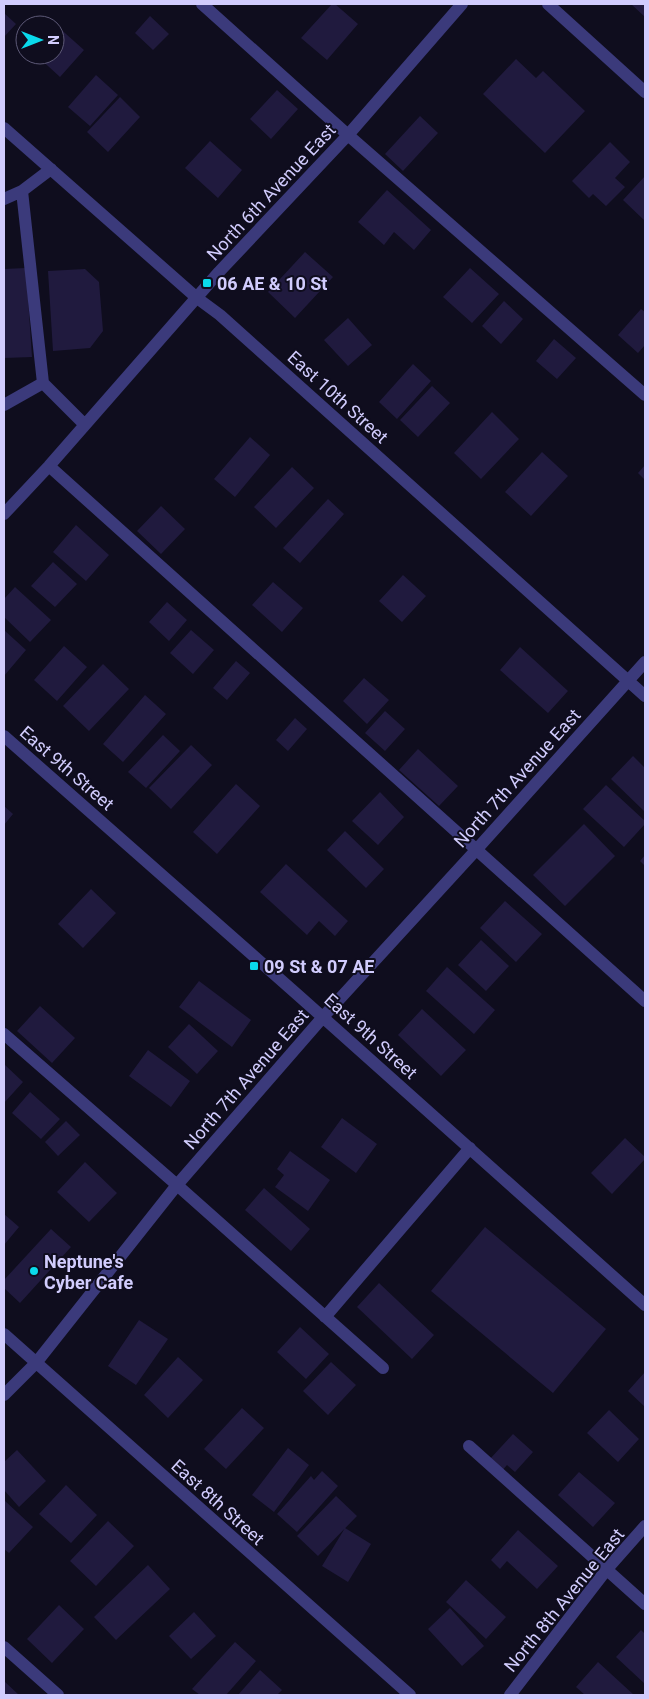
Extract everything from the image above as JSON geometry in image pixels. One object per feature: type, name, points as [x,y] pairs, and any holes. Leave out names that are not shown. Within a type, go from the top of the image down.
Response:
[{"type":"street","points":[[202,4],[348,135],[645,395]]},
{"type":"street","name":"North 6th Avenue East","points":[[4,514],[49,466],[197,298],[348,135],[462,4]]},
{"type":"street","points":[[548,4],[645,92]]},
{"type":"street","name":"East 10th Street","points":[[4,128],[197,298],[220,315],[645,696]]},
{"type":"street","points":[[4,199],[22,191],[51,170]]},
{"type":"street","points":[[22,191],[43,383],[85,425]]},
{"type":"street","points":[[4,405],[43,383]]},
{"type":"street","points":[[49,466],[645,1001]]},
{"type":"street","name":"North 7th Avenue East","points":[[4,1395],[36,1362],[177,1185],[323,1017],[645,662]]},
{"type":"street","name":"East 9th Street","points":[[4,736],[323,1017],[645,1305]]},
{"type":"street","points":[[4,1034],[383,1368]]},
{"type":"street","points":[[325,1317],[470,1148]]},
{"type":"street","name":"East 8th Street","points":[[4,1334],[410,1695]]},
{"type":"street","points":[[469,1446],[645,1604]]},
{"type":"street","name":"North 8th Avenue East","points":[[510,1695],[607,1570],[645,1526]]},
{"type":"street","points":[[4,1647],[58,1695]]},
{"type":"building","points":[[332,4],[335,4],[358,24],[327,60],[301,38]]},
{"type":"building","points":[[631,4],[645,4],[645,17]]},
{"type":"building","points":[[4,13],[15,25],[4,37]]},
{"type":"building","points":[[150,16],[169,34],[153,50],[135,33]]},
{"type":"building","points":[[65,33],[84,50],[60,77],[47,65],[65,65]]},
{"type":"building","points":[[516,59],[536,78],[543,71],[585,111],[545,153],[483,94]]},
{"type":"building","points":[[96,75],[118,95],[90,126],[68,107]]},
{"type":"building","points":[[277,90],[298,109],[271,139],[250,119]]},
{"type":"building","points":[[120,97],[140,117],[108,152],[87,132]]},
{"type":"building","points":[[420,116],[438,133],[403,171],[385,154]]},
{"type":"building","points":[[210,141],[242,170],[218,198],[185,168]]},
{"type":"building","points":[[610,142],[630,162],[615,178],[625,187],[606,206],[593,194],[589,198],[572,181]]},
{"type":"building","points":[[645,176],[645,221],[623,200]]},
{"type":"building","points":[[387,190],[431,230],[414,250],[394,232],[384,245],[358,222]]},
{"type":"building","points":[[305,252],[333,277],[295,318],[268,292]]},
{"type":"building","points":[[26,268],[32,357],[4,358],[4,269]]},
{"type":"building","points":[[470,268],[499,294],[472,323],[443,297]]},
{"type":"building","points":[[85,269],[99,282],[103,331],[90,348],[53,351],[48,271]]},
{"type":"building","points":[[504,301],[523,319],[501,344],[482,326]]},
{"type":"building","points":[[641,309],[645,312],[645,345],[638,353],[618,335]]},
{"type":"building","points":[[348,318],[372,345],[348,366],[324,340]]},
{"type":"building","points":[[554,339],[576,358],[557,379],[536,361]]},
{"type":"building","points":[[413,364],[431,381],[397,419],[379,402]]},
{"type":"building","points":[[432,386],[450,403],[418,437],[400,420]]},
{"type":"building","points":[[492,412],[519,439],[481,479],[454,453]]},
{"type":"building","points":[[250,437],[270,455],[235,497],[214,479]]},
{"type":"building","points":[[542,452],[568,476],[531,516],[505,492]]},
{"type":"building","points":[[645,465],[645,480],[638,473]]},
{"type":"building","points":[[292,467],[314,488],[276,528],[254,507]]},
{"type":"building","points":[[328,499],[344,514],[300,563],[283,548]]},
{"type":"building","points":[[161,506],[185,529],[161,554],[137,531]]},
{"type":"building","points":[[76,525],[109,555],[86,581],[53,552]]},
{"type":"building","points":[[53,562],[77,584],[55,607],[31,586]]},
{"type":"building","points":[[403,575],[426,596],[402,622],[379,601]]},
{"type":"building","points":[[273,582],[303,608],[282,632],[252,605]]},
{"type":"building","points":[[15,587],[51,620],[30,642],[4,617],[4,599]]},
{"type":"building","points":[[167,602],[187,620],[169,641],[149,622]]},
{"type":"building","points":[[4,630],[26,650],[4,676]]},
{"type":"building","points":[[191,630],[214,650],[193,674],[170,653]]},
{"type":"building","points":[[64,646],[87,667],[57,701],[34,680]]},
{"type":"building","points":[[520,647],[568,691],[548,713],[500,670]]},
{"type":"building","points":[[236,661],[250,673],[227,700],[213,688]]},
{"type":"building","points":[[103,664],[129,689],[89,731],[63,706]]},
{"type":"building","points":[[364,678],[389,700],[367,724],[343,701]]},
{"type":"building","points":[[145,695],[166,714],[123,762],[103,744]]},
{"type":"building","points":[[385,711],[405,729],[385,751],[365,733]]},
{"type":"building","points":[[295,718],[307,729],[288,751],[276,740]]},
{"type":"building","points":[[163,735],[180,751],[146,788],[128,772]]},
{"type":"building","points":[[191,745],[212,765],[171,809],[149,788]]},
{"type":"building","points":[[418,749],[458,786],[439,806],[399,770]]},
{"type":"building","points":[[633,756],[645,768],[645,812],[611,779]]},
{"type":"building","points":[[236,784],[260,806],[217,854],[193,832]]},
{"type":"building","points":[[606,785],[645,821],[645,824],[624,847],[583,809]]},
{"type":"building","points":[[380,792],[404,817],[378,845],[352,821]]},
{"type":"building","points":[[4,806],[13,814],[4,825]]},
{"type":"building","points":[[584,824],[615,856],[565,906],[533,875]]},
{"type":"building","points":[[345,831],[384,869],[366,888],[327,850]]},
{"type":"building","points":[[645,855],[645,866],[640,861]]},
{"type":"building","points":[[286,864],[348,921],[335,936],[319,921],[307,935],[260,892]]},
{"type":"building","points":[[91,889],[116,913],[83,948],[58,924]]},
{"type":"building","points":[[505,901],[542,934],[516,962],[480,928]]},
{"type":"building","points":[[481,940],[509,966],[486,991],[458,965]]},
{"type":"building","points":[[447,967],[495,1010],[474,1034],[426,991]]},
{"type":"building","points":[[199,981],[251,1020],[232,1047],[179,1007]]},
{"type":"building","points":[[40,1006],[75,1038],[52,1063],[17,1031]]},
{"type":"building","points":[[422,1009],[466,1050],[441,1076],[398,1035]]},
{"type":"building","points":[[189,1024],[218,1051],[197,1074],[168,1047]]},
{"type":"building","points":[[148,1050],[190,1081],[171,1107],[129,1076]]},
{"type":"building","points":[[4,1064],[23,1082],[4,1103]]},
{"type":"building","points":[[30,1092],[60,1119],[41,1139],[12,1113]]},
{"type":"building","points":[[342,1118],[377,1144],[356,1173],[321,1147]]},
{"type":"building","points":[[66,1121],[80,1135],[58,1156],[45,1142]]},
{"type":"building","points":[[625,1138],[645,1159],[612,1194],[591,1173]]},
{"type":"building","points":[[290,1151],[330,1180],[308,1211],[275,1187],[284,1175],[277,1169]]},
{"type":"building","points":[[85,1162],[117,1193],[89,1222],[57,1192]]},
{"type":"building","points":[[264,1188],[310,1229],[291,1251],[245,1210]]},
{"type":"building","points":[[4,1214],[19,1227],[4,1245]]},
{"type":"building","points":[[485,1227],[606,1329],[553,1393],[431,1291]]},
{"type":"building","points":[[51,1229],[71,1247],[20,1303],[4,1288],[4,1280]]},
{"type":"building","points":[[379,1283],[434,1335],[412,1359],[357,1307]]},
{"type":"building","points":[[139,1320],[168,1339],[136,1385],[108,1366]]},
{"type":"building","points":[[300,1327],[329,1354],[306,1379],[277,1352]]},
{"type":"building","points":[[178,1357],[203,1380],[168,1418],[144,1395]]},
{"type":"building","points":[[331,1362],[356,1385],[328,1415],[303,1391]]},
{"type":"building","points":[[645,1372],[645,1407],[628,1391]]},
{"type":"building","points":[[242,1408],[264,1428],[226,1469],[204,1449]]},
{"type":"building","points":[[609,1410],[639,1439],[618,1462],[587,1433]]},
{"type":"building","points":[[513,1434],[533,1452],[515,1472],[507,1465],[501,1472],[489,1460]]},
{"type":"building","points":[[288,1448],[309,1465],[274,1512],[252,1495]]},
{"type":"building","points":[[17,1450],[46,1481],[19,1507],[4,1490],[4,1462]]},
{"type":"building","points":[[322,1471],[338,1486],[297,1532],[277,1514],[311,1476],[314,1480]]},
{"type":"building","points":[[579,1472],[615,1503],[593,1527],[558,1495]]},
{"type":"building","points":[[66,1485],[97,1515],[71,1543],[39,1514]]},
{"type":"building","points":[[336,1496],[357,1516],[318,1556],[297,1536]]},
{"type":"building","points":[[4,1500],[33,1527],[9,1553],[4,1549]]},
{"type":"building","points":[[108,1521],[134,1546],[96,1586],[70,1561]]},
{"type":"building","points":[[345,1528],[371,1544],[348,1582],[322,1566]]},
{"type":"building","points":[[518,1530],[558,1566],[537,1589],[507,1561],[500,1569],[491,1560]]},
{"type":"building","points":[[148,1565],[170,1589],[116,1640],[94,1617]]},
{"type":"building","points":[[466,1580],[506,1617],[486,1639],[446,1602]]},
{"type":"building","points":[[59,1605],[84,1629],[52,1663],[27,1639]]},
{"type":"building","points":[[450,1608],[484,1646],[462,1666],[428,1629]]},
{"type":"building","points":[[194,1612],[216,1636],[191,1659],[169,1636]]},
{"type":"building","points":[[641,1630],[645,1634],[645,1684],[616,1657]]},
{"type":"building","points":[[235,1642],[256,1661],[226,1695],[200,1695],[192,1689]]},
{"type":"building","points":[[598,1662],[634,1695],[585,1695],[576,1687]]},
{"type":"building","points":[[260,1670],[282,1690],[277,1695],[238,1695]]},
{"type":"building","points":[[4,1681],[19,1695],[4,1695]]},
{"type":"place","name":"06 AE & 10 St","points":[[207,283]]},
{"type":"place","name":"09 St & 07 AE","points":[[254,966]]},
{"type":"place","name":"Neptune's Cyber Cafe","points":[[34,1271]]}]
